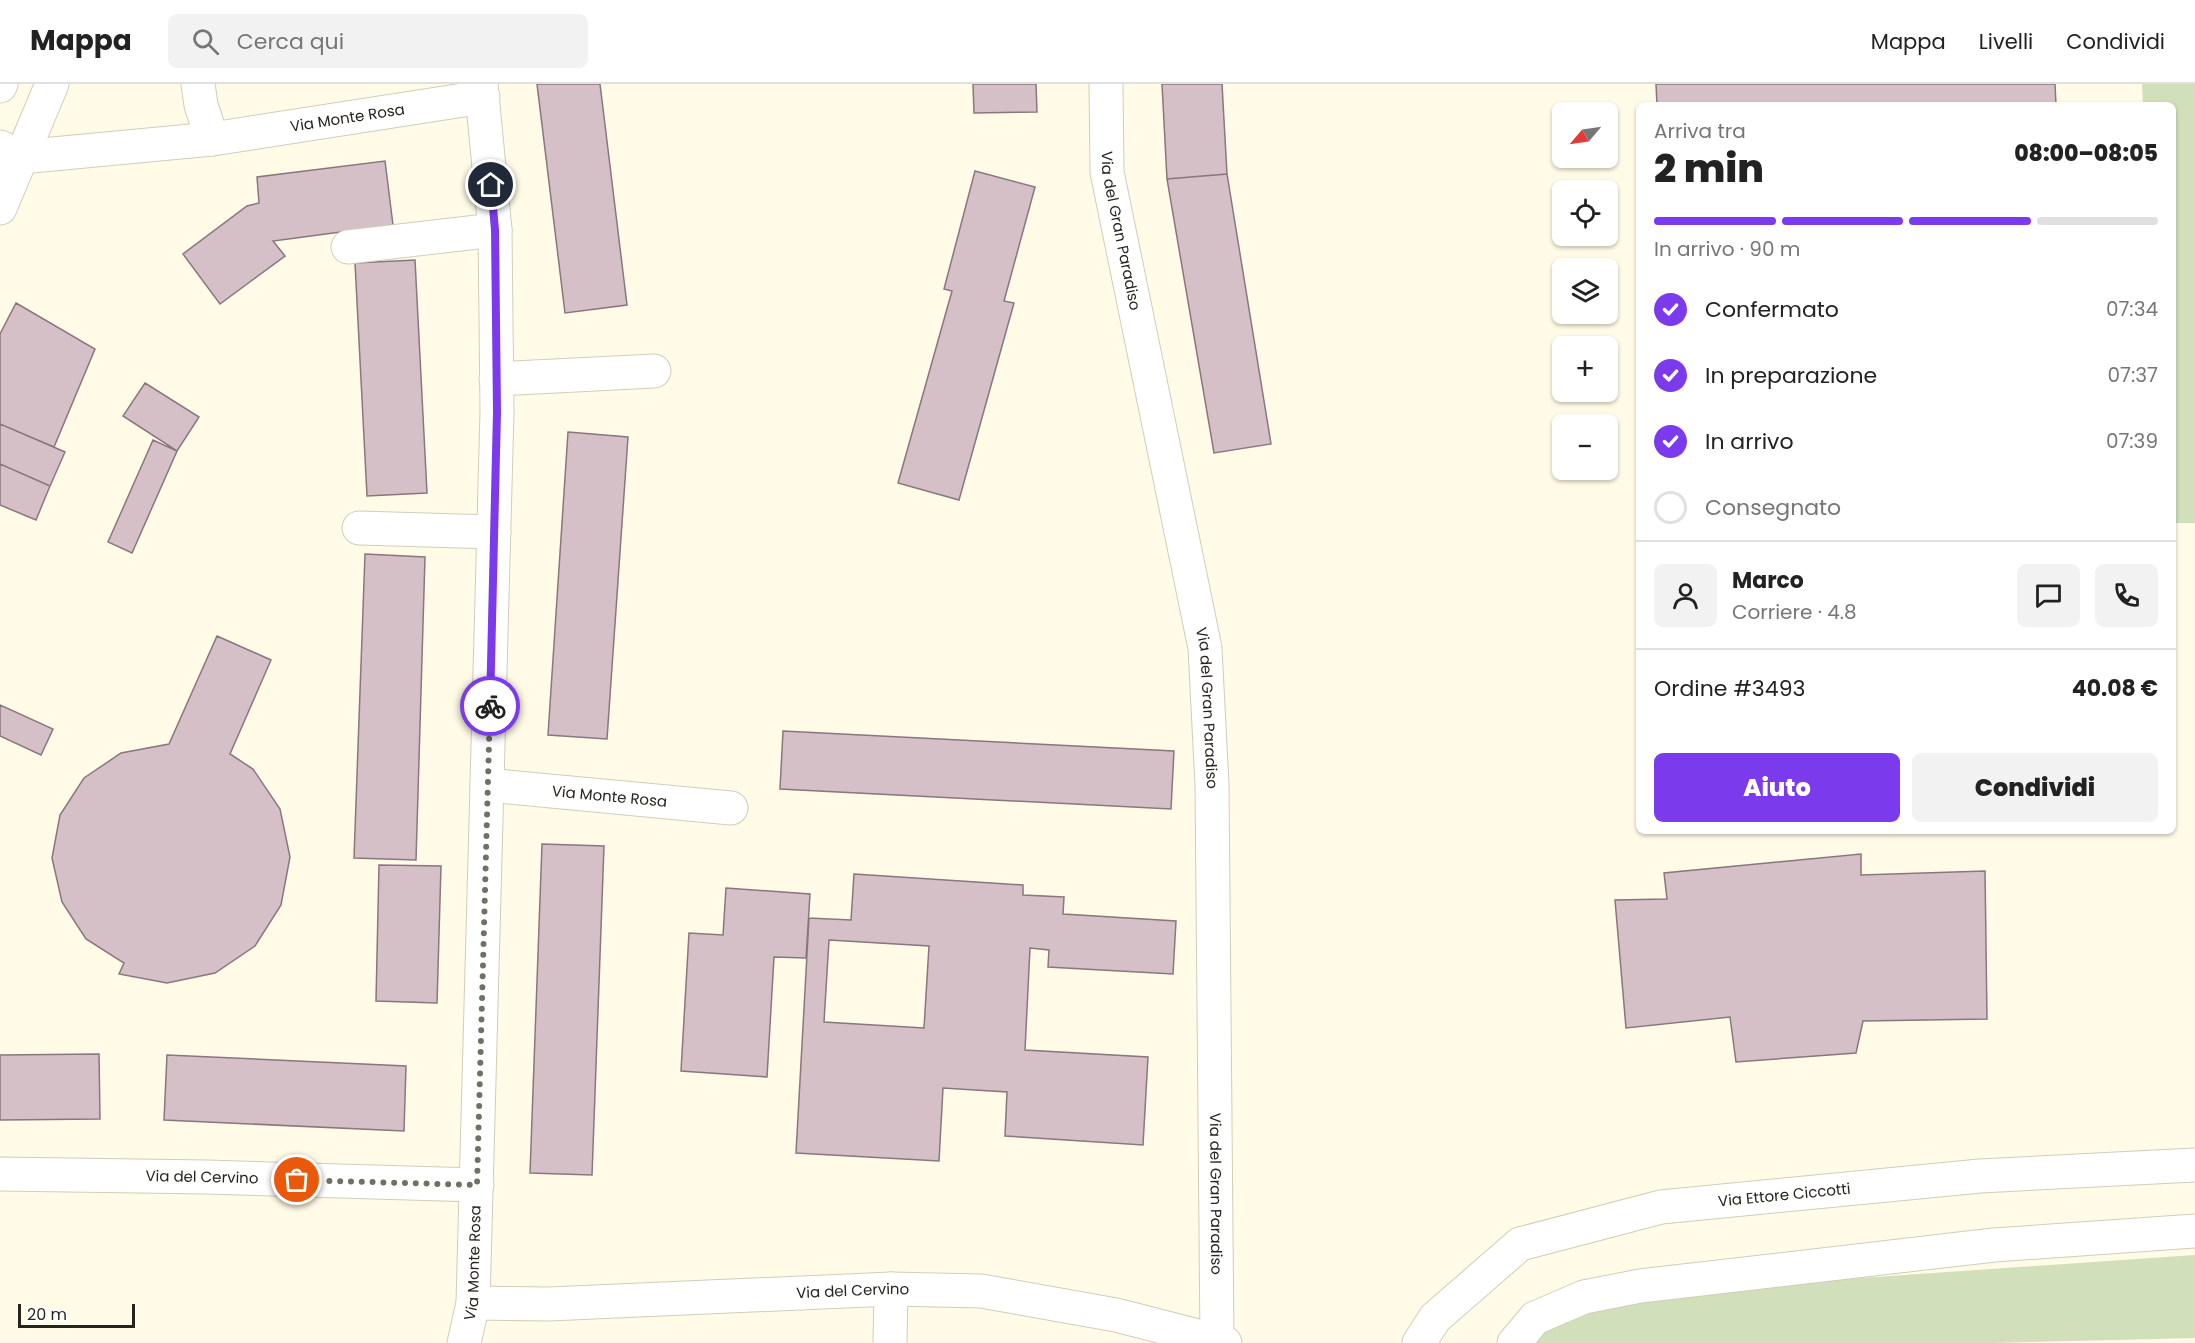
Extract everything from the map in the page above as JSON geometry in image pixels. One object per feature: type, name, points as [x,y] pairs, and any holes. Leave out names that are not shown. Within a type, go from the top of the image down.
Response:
[{"type":"street","points":[[0,208],[11,152],[52,84]]},
{"type":"street","points":[[198,84],[201,105],[212,139]]},
{"type":"street","name":"Via del Gran Paradiso","points":[[1106,84],[1107,172],[1205,648],[1212,785],[1220,1342]]},
{"type":"street","name":"Via Monte Rosa","points":[[11,152],[212,139],[482,91],[495,230],[494,532],[473,1303],[464,1343]]},
{"type":"street","points":[[348,247],[495,230]]},
{"type":"street","points":[[496,379],[654,370]]},
{"type":"street","points":[[359,528],[494,532]]},
{"type":"street","name":"Via Monte Rosa","points":[[488,785],[731,808]]},
{"type":"street","name":"Via Ettore Ciccotti","points":[[1419,1343],[1435,1318],[1520,1244],[1661,1208],[1980,1176],[2195,1165]]},
{"type":"street","name":"Via del Cervino","points":[[0,1174],[477,1185]]},
{"type":"street","points":[[1514,1343],[1535,1318],[1584,1297],[1640,1286],[1994,1245],[2195,1231]]},
{"type":"street","points":[[890,1343],[891,1289]]},
{"type":"street","name":"Via del Cervino","points":[[473,1303],[549,1304],[891,1289],[981,1291],[1116,1315],[1220,1342]]},
{"type":"green space","points":[[2142,84],[2195,84],[2195,523],[2176,523],[2176,102],[2143,102]]},
{"type":"green space","points":[[2195,1255],[2195,1338],[1991,1343],[1524,1343],[1584,1297]]},
{"type":"building","points":[[537,84],[600,84],[627,305],[565,313]]},
{"type":"building","points":[[973,84],[1036,84],[1037,112],[974,113]]},
{"type":"building","points":[[1162,84],[1222,84],[1227,174],[1167,179]]},
{"type":"building","points":[[1656,84],[2055,84],[2056,102],[1657,102]]},
{"type":"building","points":[[385,161],[393,225],[273,241],[285,256],[220,304],[183,254],[247,206],[259,203],[257,177]]},
{"type":"building","points":[[975,171],[1035,187],[1004,301],[1014,303],[959,500],[898,483],[952,291],[944,289]]},
{"type":"building","points":[[1227,174],[1271,444],[1214,453],[1167,179]]},
{"type":"building","points":[[415,260],[427,493],[367,496],[355,263]]},
{"type":"building","points":[[16,303],[95,349],[54,447],[0,424],[0,334]]},
{"type":"building","points":[[145,383],[199,417],[177,451],[123,416]]},
{"type":"building","points":[[0,424],[65,452],[50,486],[0,464]]},
{"type":"building","points":[[568,432],[628,437],[607,739],[548,735]]},
{"type":"building","points":[[153,440],[177,451],[132,553],[108,542]]},
{"type":"building","points":[[0,464],[50,486],[36,520],[0,505]]},
{"type":"building","points":[[365,554],[425,557],[416,860],[354,858]]},
{"type":"building","points":[[217,636],[271,660],[230,754],[253,769],[280,809],[290,857],[281,905],[255,946],[215,973],[167,983],[119,974],[124,963],[86,939],[62,902],[52,858],[60,815],[84,778],[121,753],[169,744]]},
{"type":"building","points":[[0,705],[53,729],[41,755],[0,736]]},
{"type":"building","points":[[783,731],[1174,751],[1171,809],[780,789]]},
{"type":"building","points":[[542,844],[604,846],[592,1175],[530,1173]]},
{"type":"building","points":[[1861,854],[1861,875],[1985,871],[1987,1019],[1863,1021],[1856,1053],[1736,1062],[1730,1017],[1626,1028],[1615,900],[1667,899],[1664,873]]},
{"type":"building","points":[[379,865],[441,866],[437,1003],[376,1001]]},
{"type":"building","points":[[854,874],[1023,885],[1023,895],[1064,897],[1063,914],[1176,921],[1173,974],[1048,967],[1049,950],[1030,948],[1025,1050],[1148,1057],[1143,1145],[1005,1136],[1007,1092],[943,1088],[939,1161],[796,1153],[809,918],[851,920]],"holes":[[[829,940],[929,946],[924,1028],[824,1022]]]},
{"type":"building","points":[[726,888],[810,894],[806,958],[774,957],[767,1077],[681,1071],[689,933],[723,935]]},
{"type":"building","points":[[99,1054],[100,1119],[0,1120],[0,1055]]},
{"type":"building","points":[[167,1055],[406,1066],[404,1131],[164,1120]]},
{"type":"way so far","points":[[297,1180],[477,1185],[490,706]]},
{"type":"route","points":[[490,706],[497,412],[495,230],[491,185]]}]
